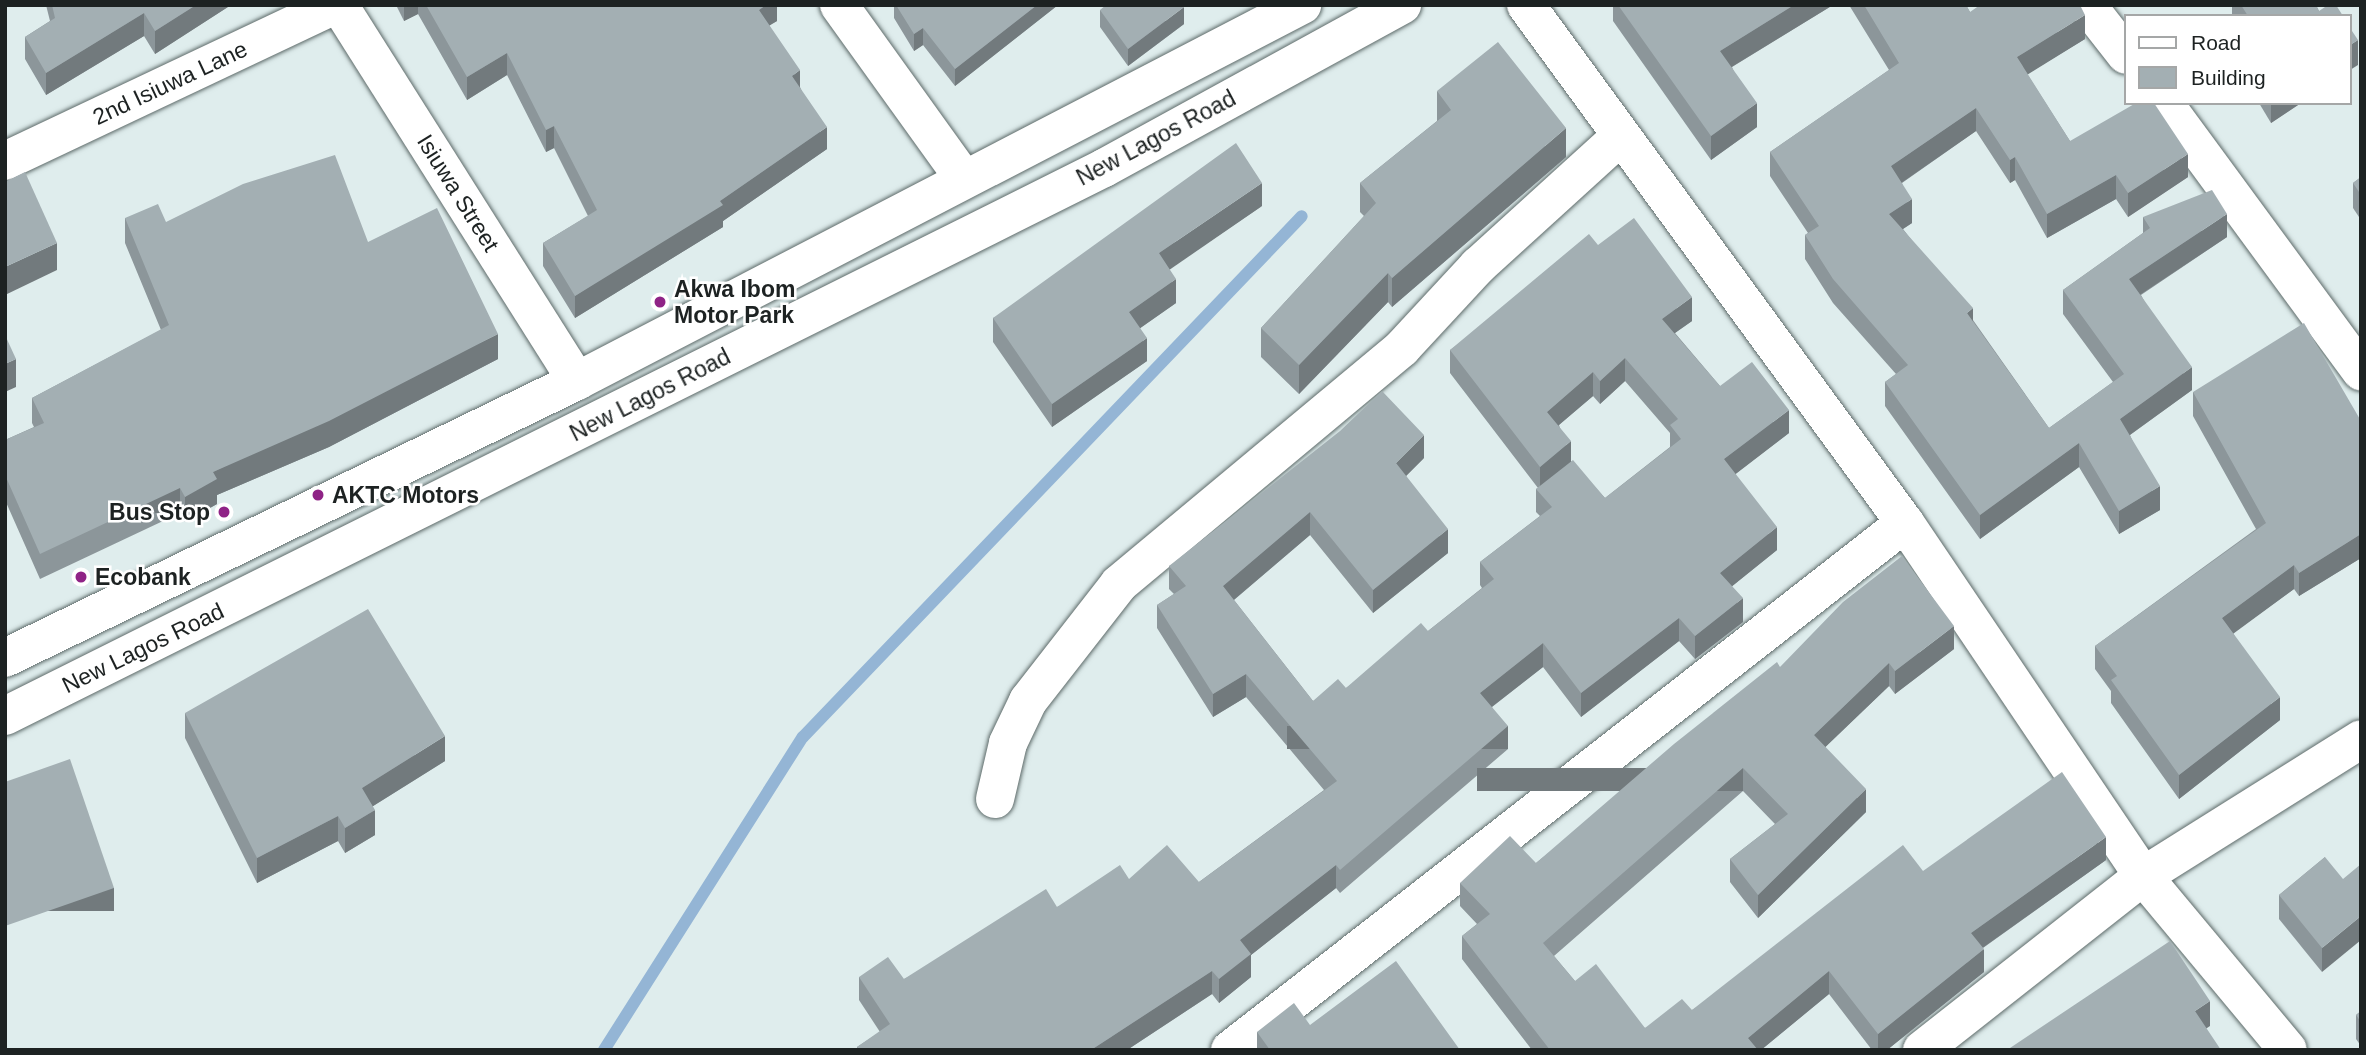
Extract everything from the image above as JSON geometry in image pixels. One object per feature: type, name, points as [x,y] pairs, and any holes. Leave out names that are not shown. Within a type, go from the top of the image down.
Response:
[{"type":"street","name":"2nd Isiuwa Lane","points":[[5,161],[337,5]]},
{"type":"street","name":"Isiuwa Street","points":[[337,5],[577,381]]},
{"type":"street","points":[[839,5],[962,176]]},
{"type":"street","name":"New Lagos Road","points":[[5,658],[577,381],[962,176],[1301,5]]},
{"type":"street","name":"New Lagos Road","points":[[5,716],[1104,167],[1402,5]]},
{"type":"street","points":[[1526,5],[1905,523],[2144,876],[2288,1050]]},
{"type":"street","points":[[2087,5],[2124,52]]},
{"type":"street","points":[[2165,105],[2361,371]]},
{"type":"street","points":[[995,799],[1008,743],[1028,701],[1119,584],[1402,348],[1478,266],[1620,137]]},
{"type":"street","points":[[1230,1050],[1905,523]]},
{"type":"street","points":[[1922,1050],[2144,876],[2361,739]]},
{"type":"building","points":[[52,5],[196,5],[155,31],[144,13],[46,73],[25,37],[55,18]]},
{"type":"building","points":[[426,5],[766,5],[759,10],[800,70],[792,76],[827,127],[720,201],[723,205],[575,296],[543,243],[597,210],[554,126],[546,130],[507,53],[467,77]]},
{"type":"building","points":[[896,5],[1037,5],[955,69],[923,28],[914,34]]},
{"type":"building","points":[[1106,5],[1184,7],[1128,49],[1100,10]]},
{"type":"building","points":[[1618,5],[1794,5],[1720,51],[1757,103],[1711,136]]},
{"type":"building","points":[[1864,5],[1966,5],[1970,12],[1980,5],[2080,5],[2085,15],[2017,57],[2070,141],[2133,105],[2155,105],[2188,154],[2128,193],[2116,175],[2047,214],[2015,157],[2010,160],[1976,108],[1891,166],[1912,199],[1889,214],[1973,308],[1967,313],[2049,428],[2124,374],[2063,290],[2150,228],[2143,217],[2212,190],[2227,214],[2129,279],[2192,367],[2120,419],[2160,486],[2119,511],[2079,443],[1980,515],[1885,382],[1908,365],[1833,279],[1805,235],[1819,226],[1770,152],[1899,63]]},
{"type":"building","points":[[2241,5],[2316,5],[2319,11],[2328,5],[2336,5],[2342,14],[2247,14]]},
{"type":"building","points":[[2352,31],[2358,40],[2352,44]]},
{"type":"building","points":[[1498,42],[1566,128],[1392,278],[1388,273],[1299,365],[1261,328],[1376,203],[1360,183],[1451,110],[1437,91]]},
{"type":"building","points":[[1236,143],[1262,183],[1159,253],[1176,279],[1129,312],[1147,338],[1052,404],[993,318]]},
{"type":"building","points":[[335,155],[368,242],[437,208],[498,334],[329,421],[213,472],[217,479],[185,497],[180,488],[40,554],[5,475],[5,440],[44,423],[32,398],[169,325],[125,218],[158,204],[166,222],[243,184]]},
{"type":"building","points":[[25,172],[57,243],[5,267],[5,182]]},
{"type":"building","points":[[2361,177],[2361,195],[2353,183]]},
{"type":"building","points":[[1634,218],[1692,297],[1662,319],[1720,386],[1752,362],[1789,410],[1724,459],[1777,527],[1720,573],[1743,598],[1695,636],[1679,618],[1581,693],[1543,643],[1480,693],[1508,726],[1340,870],[1336,865],[1240,940],[1251,954],[1219,979],[1212,971],[1091,1050],[859,1050],[857,1047],[890,1024],[859,977],[888,957],[904,979],[1046,889],[1057,907],[1120,865],[1129,879],[1167,845],[1199,882],[1337,781],[1246,674],[1213,694],[1157,605],[1186,586],[1169,566],[1340,431],[1382,391],[1424,435],[1396,463],[1448,529],[1373,590],[1310,512],[1223,586],[1313,701],[1338,679],[1346,688],[1421,623],[1428,631],[1494,579],[1480,562],[1552,507],[1536,489],[1573,460],[1605,498],[1681,439],[1670,425],[1678,419],[1625,358],[1600,381],[1593,372],[1547,412],[1571,441],[1540,467],[1450,350],[1589,234],[1598,245]]},
{"type":"building","points":[[2304,323],[2361,421],[2361,534],[2299,573],[2294,565],[2222,618],[2280,697],[2179,775],[2111,680],[2117,676],[2095,646],[2266,523],[2193,392]]},
{"type":"building","points":[[5,335],[16,359],[5,364]]},
{"type":"building","points":[[1902,556],[1954,626],[1895,671],[1889,663],[1814,735],[1866,789],[1758,895],[1730,859],[1788,814],[1743,768],[1543,943],[1575,981],[1596,964],[1645,1028],[1682,999],[1692,1010],[1903,845],[1923,871],[2062,772],[2106,837],[1971,933],[1984,949],[1878,1034],[1829,971],[1748,1038],[1758,1050],[1550,1050],[1462,936],[1490,914],[1460,883],[1510,836],[1536,863],[1674,744],[1777,662],[1780,667],[1843,602]]},
{"type":"building","points":[[368,609],[445,736],[362,788],[375,810],[345,828],[338,816],[257,858],[185,713]]},
{"type":"building","points":[[70,759],[114,888],[5,926],[5,782]]},
{"type":"building","points":[[2325,857],[2343,879],[2361,864],[2361,916],[2322,948],[2279,895]]},
{"type":"building","points":[[2170,941],[2210,1001],[2195,1011],[2221,1050],[2007,1050]]},
{"type":"building","points":[[1396,961],[1460,1050],[1270,1050],[1257,1032],[1294,1003],[1310,1025]]},
{"type":"waterway","points":[[604,1050],[803,737],[1302,216]]},
{"type":"place","name":"Akwa Ibom Motor Park","points":[[660,302]]},
{"type":"place","name":"AKTC Motors","points":[[318,495]]},
{"type":"place","name":"Bus Stop","points":[[224,512]]},
{"type":"place","name":"Ecobank","points":[[81,577]]}]
